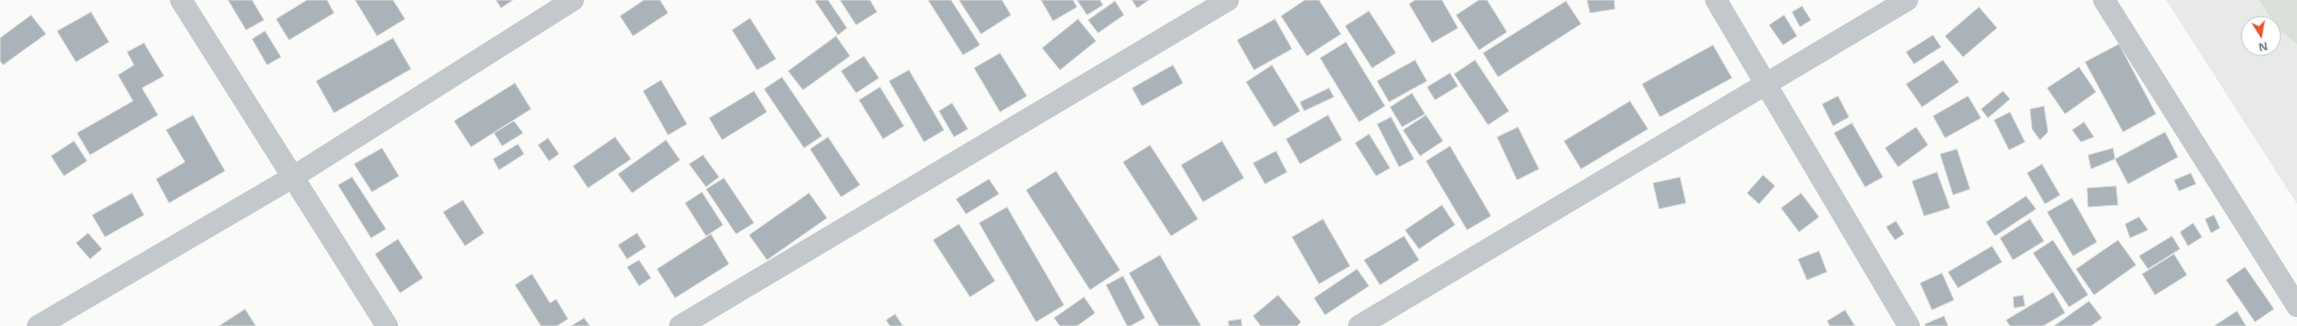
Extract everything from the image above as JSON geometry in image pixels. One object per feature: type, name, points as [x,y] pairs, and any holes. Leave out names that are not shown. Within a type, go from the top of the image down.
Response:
[{"type":"street","points":[[180,0],[294,177],[387,326]]},
{"type":"street","points":[[38,326],[294,177],[573,0]]},
{"type":"street","points":[[680,326],[1228,0]]},
{"type":"street","points":[[1716,0],[1909,326]]},
{"type":"street","points":[[1359,326],[1908,0]]},
{"type":"street","points":[[2104,0],[2297,306]]},
{"type":"shaded area","points":[[2166,0],[2297,0],[2297,204]]},
{"type":"shaded area","points":[[2259,0],[2297,0],[2297,44],[2281,30],[2281,16],[2269,16]]},
{"type":"building","points":[[228,0],[252,0],[264,20],[246,30]]},
{"type":"building","points":[[307,0],[327,0],[334,13],[289,40],[276,19]]},
{"type":"building","points":[[355,0],[393,0],[405,19],[377,36]]},
{"type":"building","points":[[496,0],[513,0],[501,8]]},
{"type":"building","points":[[644,0],[660,0],[668,13],[633,36],[620,16]]},
{"type":"building","points":[[828,0],[847,28],[838,35],[815,1]]},
{"type":"building","points":[[840,0],[870,0],[877,12],[856,25]]},
{"type":"building","points":[[928,0],[951,0],[980,45],[963,55]]},
{"type":"building","points":[[959,0],[1002,0],[1011,15],[981,34]]},
{"type":"building","points":[[1041,0],[1073,0],[1077,7],[1053,21]]},
{"type":"building","points":[[1077,0],[1100,0],[1103,5],[1087,15]]},
{"type":"building","points":[[1132,0],[1149,0],[1137,8]]},
{"type":"building","points":[[1305,0],[1319,0],[1341,34],[1307,56],[1281,16]]},
{"type":"building","points":[[1415,0],[1442,0],[1458,28],[1432,43],[1409,4]]},
{"type":"building","points":[[1479,0],[1487,0],[1507,32],[1479,50],[1456,15]]},
{"type":"building","points":[[1587,0],[1614,0],[1615,9],[1590,13]]},
{"type":"building","points":[[1115,1],[1124,15],[1098,33],[1088,20]]},
{"type":"building","points":[[1566,1],[1581,24],[1498,77],[1483,53]]},
{"type":"building","points":[[1802,6],[1811,20],[1800,27],[1792,12]]},
{"type":"building","points":[[1979,7],[1997,28],[1963,57],[1945,36]]},
{"type":"building","points":[[1369,11],[1396,53],[1372,68],[1345,26]]},
{"type":"building","points":[[91,12],[109,42],[76,62],[57,31]]},
{"type":"building","points":[[31,15],[46,34],[3,65],[0,61],[0,38]]},
{"type":"building","points":[[1784,15],[1797,36],[1783,45],[1769,25]]},
{"type":"building","points":[[750,18],[776,59],[757,70],[732,30]]},
{"type":"building","points":[[1078,19],[1096,41],[1060,70],[1042,48]]},
{"type":"building","points":[[1275,19],[1292,49],[1254,70],[1237,40]]},
{"type":"building","points":[[265,31],[281,57],[267,65],[252,39]]},
{"type":"building","points":[[1933,35],[1941,47],[1914,64],[1906,52]]},
{"type":"building","points":[[836,36],[850,56],[803,90],[788,71]]},
{"type":"building","points":[[393,38],[411,69],[334,113],[316,81]]},
{"type":"building","points":[[1346,42],[1385,106],[1359,122],[1320,58]]},
{"type":"building","points":[[144,43],[164,76],[142,88],[158,115],[90,155],[77,133],[133,101],[118,75],[134,65],[127,52]]},
{"type":"building","points":[[2119,44],[2156,114],[2123,132],[2085,62]]},
{"type":"building","points":[[1713,45],[1732,78],[1660,117],[1642,84]]},
{"type":"building","points":[[1000,53],[1027,96],[1000,112],[974,68]]},
{"type":"building","points":[[864,56],[879,78],[856,93],[841,71]]},
{"type":"building","points":[[1415,60],[1427,81],[1389,102],[1377,81]]},
{"type":"building","points":[[1475,60],[1509,111],[1488,125],[1454,74]]},
{"type":"building","points":[[1943,60],[1959,82],[1922,107],[1906,84]]},
{"type":"building","points":[[1173,65],[1183,83],[1142,106],[1132,88]]},
{"type":"building","points":[[1272,65],[1300,111],[1274,127],[1246,82]]},
{"type":"building","points":[[2079,67],[2096,92],[2065,114],[2047,88]]},
{"type":"building","points":[[909,70],[944,130],[924,142],[889,81]]},
{"type":"building","points":[[1450,73],[1458,86],[1435,100],[1427,87]]},
{"type":"building","points":[[782,77],[822,136],[804,148],[764,89]]},
{"type":"building","points":[[661,80],[687,124],[668,135],[643,91]]},
{"type":"building","points":[[515,83],[531,109],[471,147],[454,121]]},
{"type":"building","points":[[880,87],[904,126],[883,139],[859,100]]},
{"type":"building","points":[[1329,88],[1334,97],[1304,111],[1300,102]]},
{"type":"building","points":[[754,91],[767,112],[722,140],[709,118]]},
{"type":"building","points":[[2003,91],[2010,99],[1988,118],[1981,109]]},
{"type":"building","points":[[1412,93],[1425,114],[1402,127],[1390,107]]},
{"type":"building","points":[[1838,96],[1849,117],[1833,126],[1822,104]]},
{"type":"building","points":[[1968,96],[1981,118],[1945,138],[1933,116]]},
{"type":"building","points":[[1630,101],[1648,129],[1581,169],[1564,141]]},
{"type":"building","points":[[952,103],[968,129],[954,137],[939,111]]},
{"type":"building","points":[[2044,106],[2048,132],[2040,140],[2032,129],[2030,109]]},
{"type":"building","points":[[2010,112],[2025,142],[2009,150],[1994,120]]},
{"type":"building","points":[[193,115],[225,171],[169,203],[156,179],[185,162],[166,130]]},
{"type":"building","points":[[1328,115],[1342,140],[1300,164],[1286,139]]},
{"type":"building","points":[[1426,115],[1443,141],[1420,156],[1403,130]]},
{"type":"building","points":[[1391,117],[1414,159],[1399,167],[1377,124]]},
{"type":"building","points":[[514,121],[523,133],[502,146],[494,133]]},
{"type":"building","points":[[2084,122],[2094,137],[2081,142],[2072,130]]},
{"type":"building","points":[[1852,123],[1883,177],[1865,187],[1834,133]]},
{"type":"building","points":[[1518,127],[1539,169],[1517,180],[1497,137]]},
{"type":"building","points":[[1916,127],[1928,145],[1898,167],[1885,148]]},
{"type":"building","points":[[2165,132],[2178,157],[2128,184],[2115,159]]},
{"type":"building","points":[[1369,134],[1390,168],[1376,176],[1355,143]]},
{"type":"building","points":[[615,137],[631,159],[588,188],[573,166]]},
{"type":"building","points":[[828,137],[860,185],[841,197],[810,149]]},
{"type":"building","points":[[548,138],[559,154],[549,161],[538,145]]},
{"type":"building","points":[[666,140],[680,160],[632,193],[618,174]]},
{"type":"building","points":[[74,141],[87,161],[64,176],[51,156]]},
{"type":"building","points":[[1222,141],[1244,178],[1203,202],[1181,165]]},
{"type":"building","points":[[518,144],[524,154],[499,170],[493,159]]},
{"type":"building","points":[[1150,145],[1198,219],[1171,236],[1123,162]]},
{"type":"building","points":[[1450,146],[1491,216],[1467,230],[1426,161]]},
{"type":"building","points":[[382,148],[399,176],[372,192],[354,164]]},
{"type":"building","points":[[2113,148],[2115,159],[2091,169],[2088,155]]},
{"type":"building","points":[[1957,149],[1970,189],[1953,195],[1940,154]]},
{"type":"building","points":[[1276,151],[1287,172],[1265,184],[1253,163]]},
{"type":"building","points":[[703,155],[719,177],[706,187],[689,164]]},
{"type":"building","points":[[2042,164],[2060,195],[2045,204],[2027,173]]},
{"type":"building","points":[[1056,171],[1120,270],[1090,290],[1026,190]]},
{"type":"building","points":[[1937,172],[1950,208],[1924,216],[1912,181]]},
{"type":"building","points":[[2191,173],[2196,184],[2179,191],[2174,180]]},
{"type":"building","points":[[1763,175],[1775,186],[1759,204],[1747,193]]},
{"type":"building","points":[[352,177],[386,229],[371,238],[338,185]]},
{"type":"building","points":[[1680,177],[1686,203],[1659,209],[1653,183]]},
{"type":"building","points":[[724,178],[754,223],[736,234],[706,189]]},
{"type":"building","points":[[989,179],[999,194],[966,214],[956,199]]},
{"type":"building","points":[[2116,186],[2118,205],[2088,207],[2087,188]]},
{"type":"building","points":[[702,192],[723,225],[706,236],[685,203]]},
{"type":"building","points":[[132,193],[144,215],[105,237],[92,215]]},
{"type":"building","points":[[809,193],[827,218],[767,260],[749,235]]},
{"type":"building","points":[[1801,193],[1819,217],[1799,232],[1781,208]]},
{"type":"building","points":[[2026,196],[2036,209],[1995,236],[1986,222]]},
{"type":"building","points":[[2072,198],[2097,242],[2073,256],[2047,212]]},
{"type":"building","points":[[463,200],[484,233],[465,246],[443,212]]},
{"type":"building","points":[[1442,205],[1455,225],[1419,249],[1405,230]]},
{"type":"building","points":[[1007,207],[1064,305],[1036,322],[979,223]]},
{"type":"building","points":[[2214,215],[2220,228],[2211,233],[2205,219]]},
{"type":"building","points":[[2139,217],[2148,230],[2130,238],[2125,224]]},
{"type":"building","points":[[1323,219],[1350,266],[1319,284],[1292,237]]},
{"type":"building","points":[[2030,219],[2044,241],[2013,260],[2000,238]]},
{"type":"building","points":[[1896,221],[1904,234],[1895,240],[1886,227]]},
{"type":"building","points":[[2193,223],[2202,237],[2188,246],[2180,232]]},
{"type":"building","points":[[959,224],[995,281],[970,297],[933,240]]},
{"type":"building","points":[[88,233],[102,249],[90,259],[76,243]]},
{"type":"building","points":[[637,233],[646,247],[627,259],[618,245]]},
{"type":"building","points":[[711,234],[729,264],[675,298],[657,269]]},
{"type":"building","points":[[1404,236],[1419,260],[1380,285],[1364,260]]},
{"type":"building","points":[[2172,236],[2180,249],[2148,269],[2139,256]]},
{"type":"building","points":[[398,239],[423,278],[400,293],[375,254]]},
{"type":"building","points":[[2053,240],[2088,295],[2069,307],[2033,253]]},
{"type":"building","points":[[2118,240],[2136,265],[2094,295],[2076,269]]},
{"type":"building","points":[[1992,246],[2002,262],[1958,288],[1948,272]]},
{"type":"building","points":[[1819,251],[1827,272],[1807,280],[1798,259]]},
{"type":"building","points":[[2174,254],[2187,275],[2155,295],[2142,274]]},
{"type":"building","points":[[1160,255],[1201,326],[1159,326],[1129,273]]},
{"type":"building","points":[[639,260],[651,278],[639,286],[627,267]]},
{"type":"building","points":[[2245,267],[2274,309],[2255,322],[2226,280]]},
{"type":"building","points":[[1357,269],[1369,286],[1325,315],[1314,298]]},
{"type":"building","points":[[1942,273],[1954,300],[1932,310],[1920,283]]},
{"type":"building","points":[[532,274],[550,303],[556,299],[568,319],[557,326],[541,326],[515,285]]},
{"type":"building","points":[[1123,276],[1145,318],[1130,326],[1127,326],[1106,285]]},
{"type":"building","points":[[2053,292],[2065,313],[2043,326],[2010,326],[2006,320]]},
{"type":"building","points":[[1278,295],[1301,322],[1297,326],[1261,326],[1253,316]]},
{"type":"building","points":[[2023,295],[2025,306],[2014,308],[2013,297]]},
{"type":"building","points":[[1084,297],[1095,313],[1077,326],[1060,326],[1054,318]]},
{"type":"building","points":[[2089,301],[2102,318],[2091,326],[2054,326]]},
{"type":"building","points":[[245,309],[256,326],[219,326]]},
{"type":"building","points":[[1845,310],[1855,326],[1830,326],[1827,321]]},
{"type":"building","points":[[2237,311],[2246,326],[2214,326]]},
{"type":"building","points":[[895,314],[903,326],[890,326],[886,320]]},
{"type":"building","points":[[1944,316],[1948,326],[1925,326],[1925,324]]},
{"type":"building","points":[[584,318],[590,326],[571,326]]},
{"type":"building","points":[[1241,319],[1242,326],[1229,326],[1228,321]]}]
